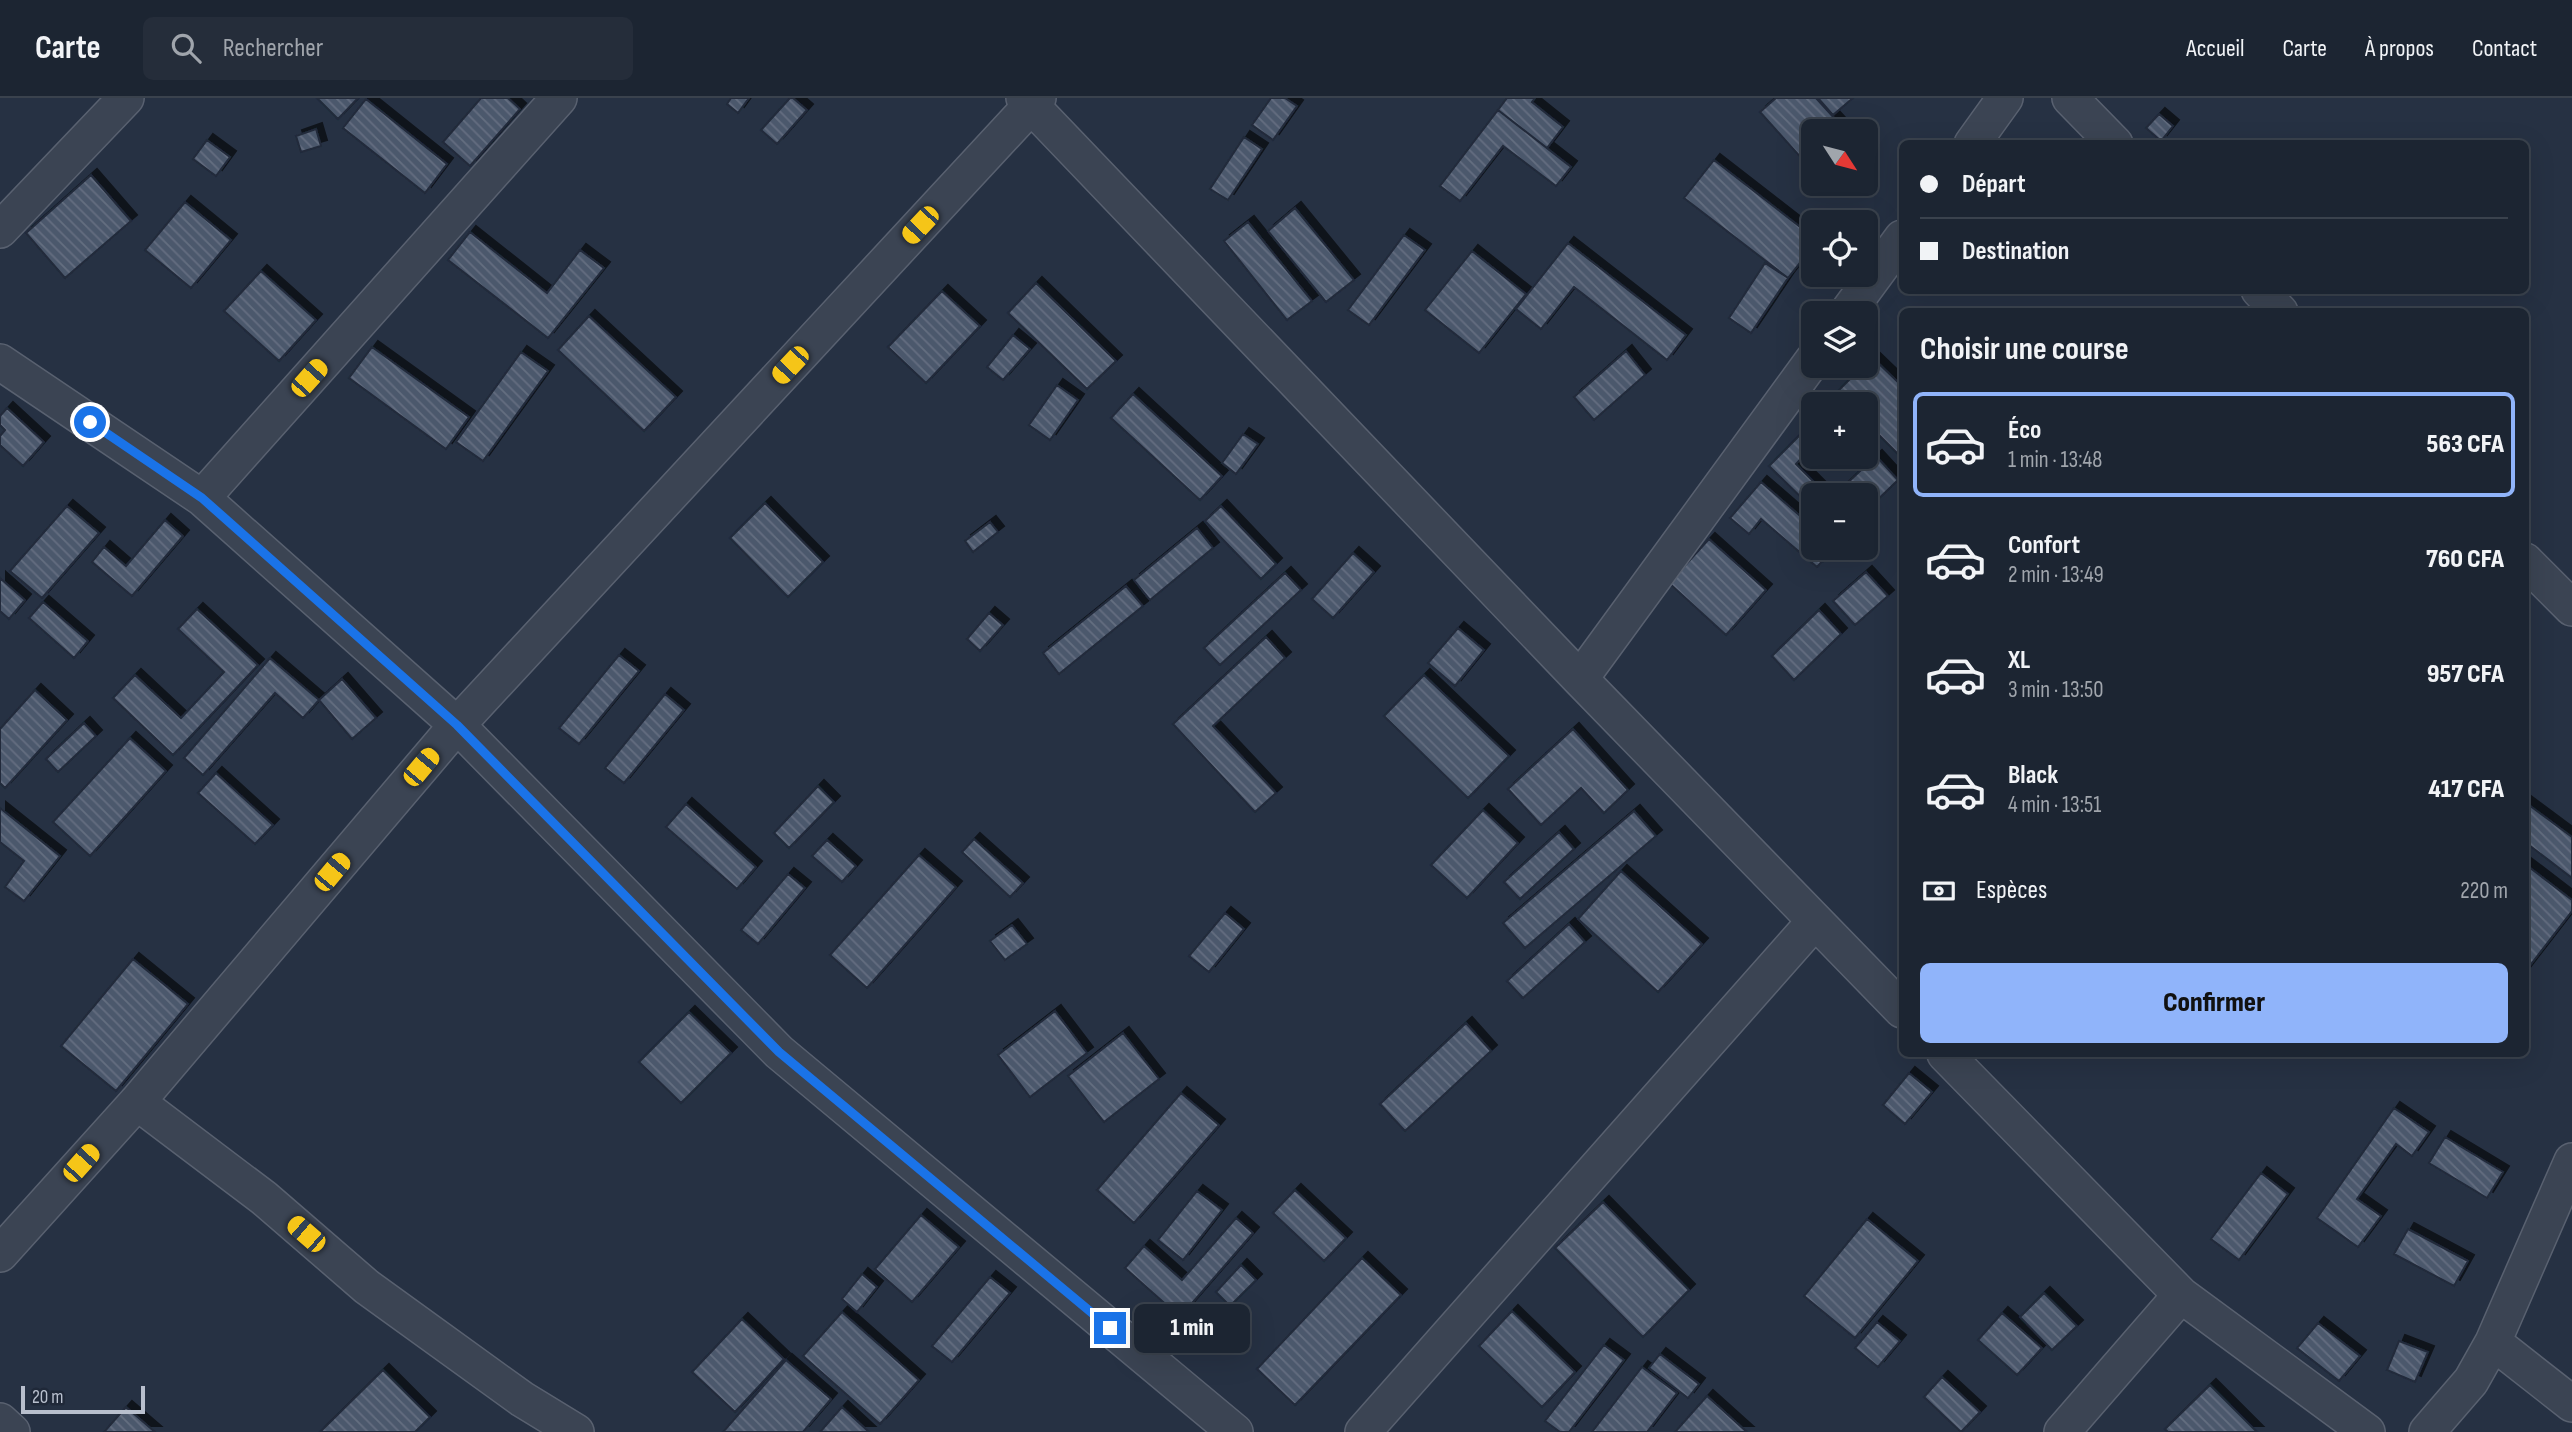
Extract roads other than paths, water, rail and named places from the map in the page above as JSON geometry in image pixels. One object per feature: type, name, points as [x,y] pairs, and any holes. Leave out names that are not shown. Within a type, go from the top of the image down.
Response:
[{"type":"street","points":[[0,230],[126,98]]},
{"type":"street","points":[[202,498],[559,98]]},
{"type":"street","points":[[1975,140],[2005,98]]},
{"type":"street","points":[[2070,98],[2111,140]]},
{"type":"street","points":[[0,1254],[136,1102],[457,725],[1031,100],[1580,679],[1899,1007]]},
{"type":"street","points":[[1856,301],[1899,242]]},
{"type":"street","points":[[2263,294],[2276,308]]},
{"type":"street","points":[[0,362],[202,498],[457,725],[779,1052],[1234,1432]]},
{"type":"street","points":[[1580,679],[1801,376]]},
{"type":"street","points":[[2529,565],[2572,608]]},
{"type":"street","points":[[1363,1432],[1815,921]]},
{"type":"street","points":[[1948,1057],[2181,1295],[2367,1432]]},
{"type":"street","points":[[136,1102],[264,1198],[367,1287],[522,1399],[576,1432]]},
{"type":"street","points":[[2427,1432],[2471,1381],[2493,1342],[2572,1161]]},
{"type":"street","points":[[2062,1432],[2181,1295]]},
{"type":"street","points":[[2493,1342],[2572,1405]]},
{"type":"street","points":[[0,1421],[12,1432]]}]
